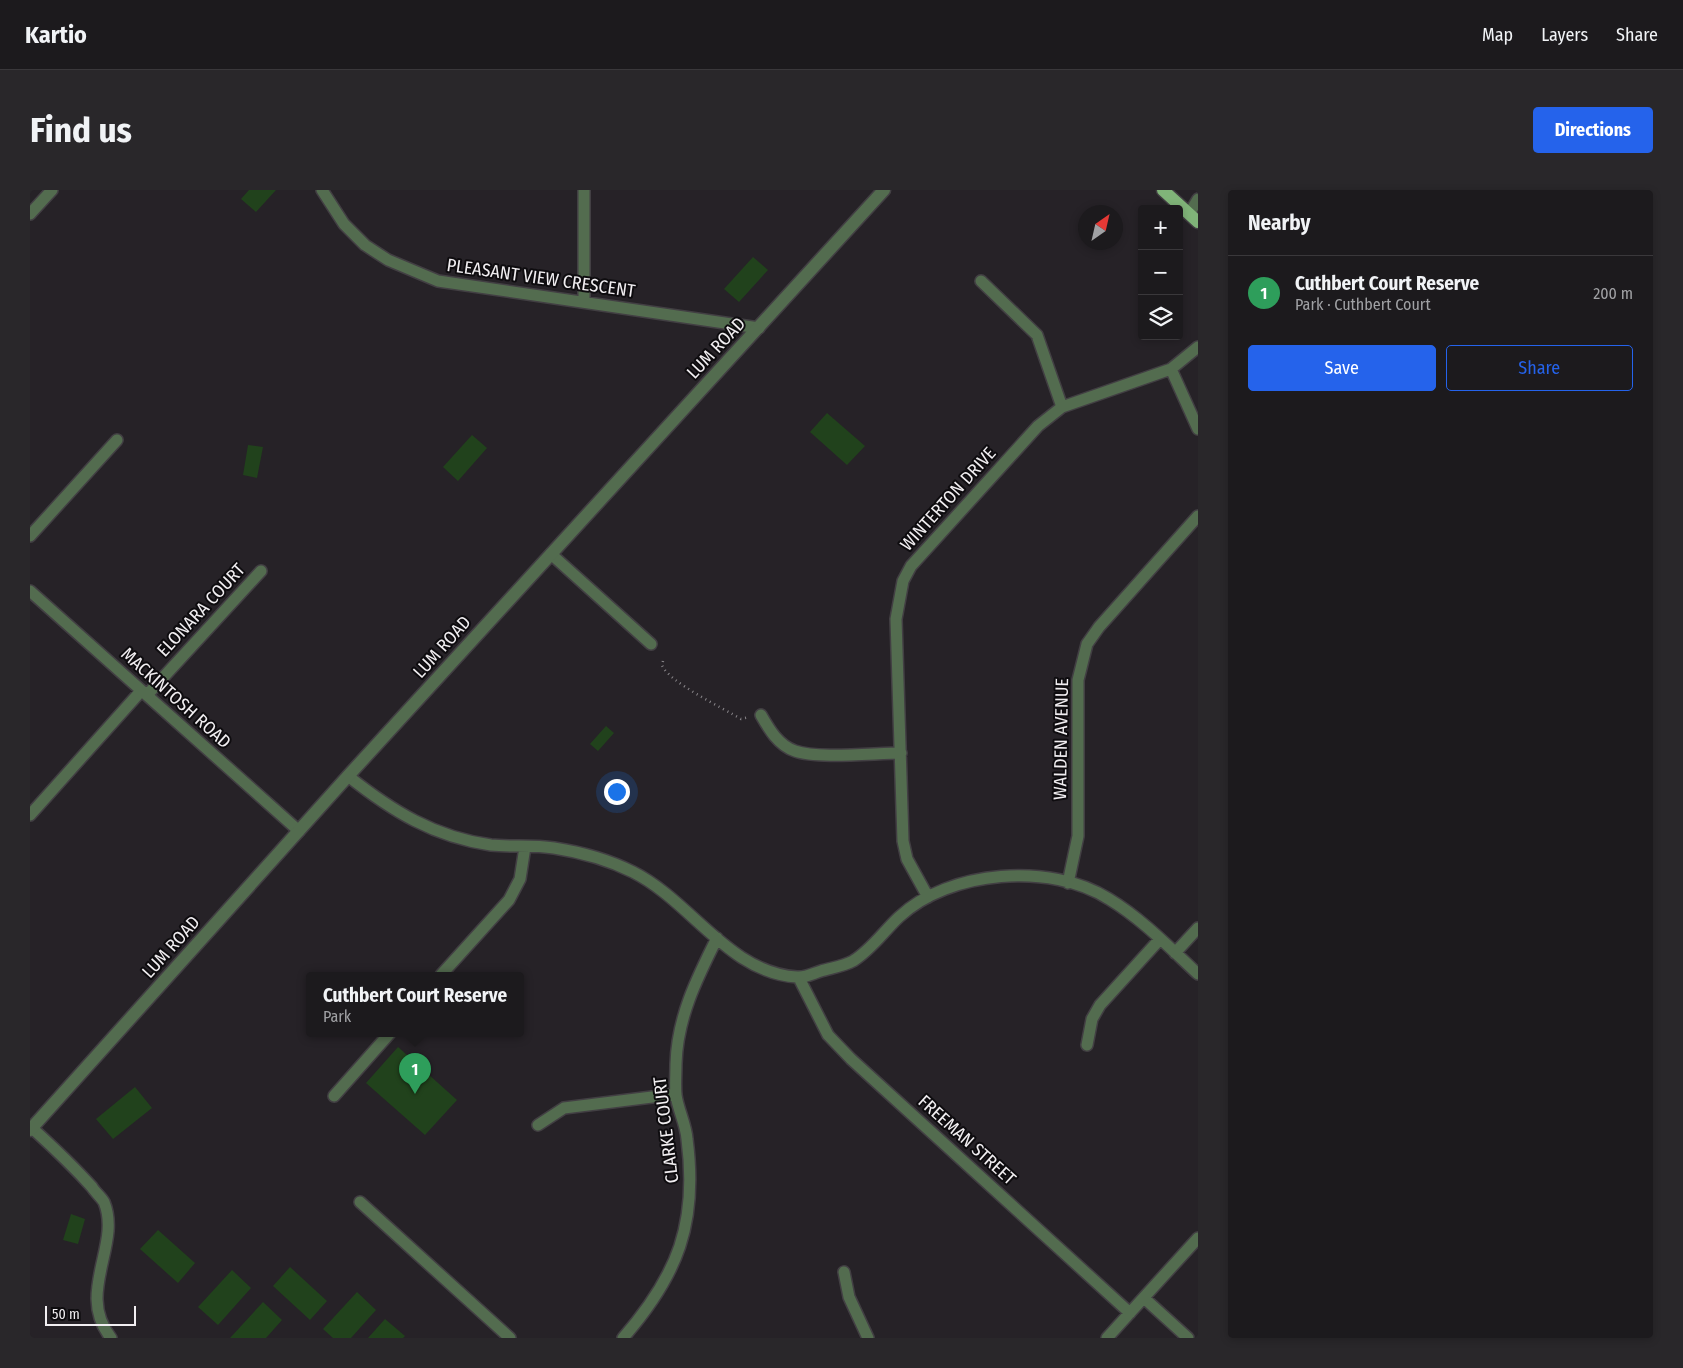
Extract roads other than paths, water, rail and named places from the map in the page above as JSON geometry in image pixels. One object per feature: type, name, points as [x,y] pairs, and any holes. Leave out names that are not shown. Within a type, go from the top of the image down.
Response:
[{"type":"main road","points":[[1163,190],[1194,218]]},
{"type":"street","points":[[30,214],[52,190]]},
{"type":"street","name":"PLEASANT VIEW CRESCENT","points":[[322,190],[344,224],[357,239],[388,260],[438,281],[759,328]]},
{"type":"street","points":[[584,190],[584,302]]},
{"type":"street","name":"LUM ROAD","points":[[31,1129],[348,776],[884,190]]},
{"type":"street","points":[[1194,218],[1198,199]]},
{"type":"street","points":[[981,282],[1037,335],[1062,406]]},
{"type":"street","name":"WINTERTON DRIVE","points":[[928,897],[907,859],[902,841],[896,619],[903,581],[921,553],[1038,426],[1062,406],[1171,369],[1198,347]]},
{"type":"street","points":[[1171,369],[1198,429]]},
{"type":"street","points":[[30,536],[117,440]]},
{"type":"street","name":"WALDEN AVENUE","points":[[1068,883],[1078,836],[1078,680],[1086,644],[1198,516]]},
{"type":"street","points":[[551,554],[651,644]]},
{"type":"street","name":"ELONARA COURT","points":[[30,815],[261,571]]},
{"type":"street","name":"MACKINTOSH ROAD","points":[[30,590],[299,831]]},
{"type":"street","points":[[761,715],[773,735],[794,751],[809,754],[901,753]]},
{"type":"street","points":[[348,776],[377,799],[410,820],[456,838],[491,845],[553,848],[592,856],[632,871],[664,890],[744,961],[773,972],[800,978],[852,961],[870,947],[900,916],[928,897],[964,883],[1004,875],[1038,877],[1068,883],[1107,897],[1138,918],[1198,974]]},
{"type":"street","points":[[444,972],[509,900],[520,879],[526,846]]},
{"type":"street","points":[[1176,953],[1198,928]]},
{"type":"street","name":"CLARKE COURT","points":[[623,1338],[647,1311],[667,1278],[684,1237],[691,1177],[687,1136],[676,1094],[676,1062],[680,1030],[692,987],[717,938]]},
{"type":"street","points":[[1087,1045],[1092,1019],[1100,1005],[1160,939]]},
{"type":"street","name":"FREEMAN STREET","points":[[800,978],[828,1035],[851,1059],[1130,1312]]},
{"type":"street","points":[[334,1096],[386,1037]]},
{"type":"street","points":[[538,1125],[564,1108],[676,1094]]},
{"type":"street","points":[[31,1129],[76,1169],[103,1201],[109,1224],[106,1248],[99,1270],[97,1303],[106,1332],[111,1338]]},
{"type":"street","points":[[360,1202],[510,1338]]},
{"type":"street","points":[[1107,1338],[1198,1238]]},
{"type":"street","points":[[844,1272],[849,1297],[868,1338]]},
{"type":"street","points":[[1144,1298],[1188,1338]]},
{"type":"place","name":"Cuthbert Court Reserve","points":[[415,1094]]}]
